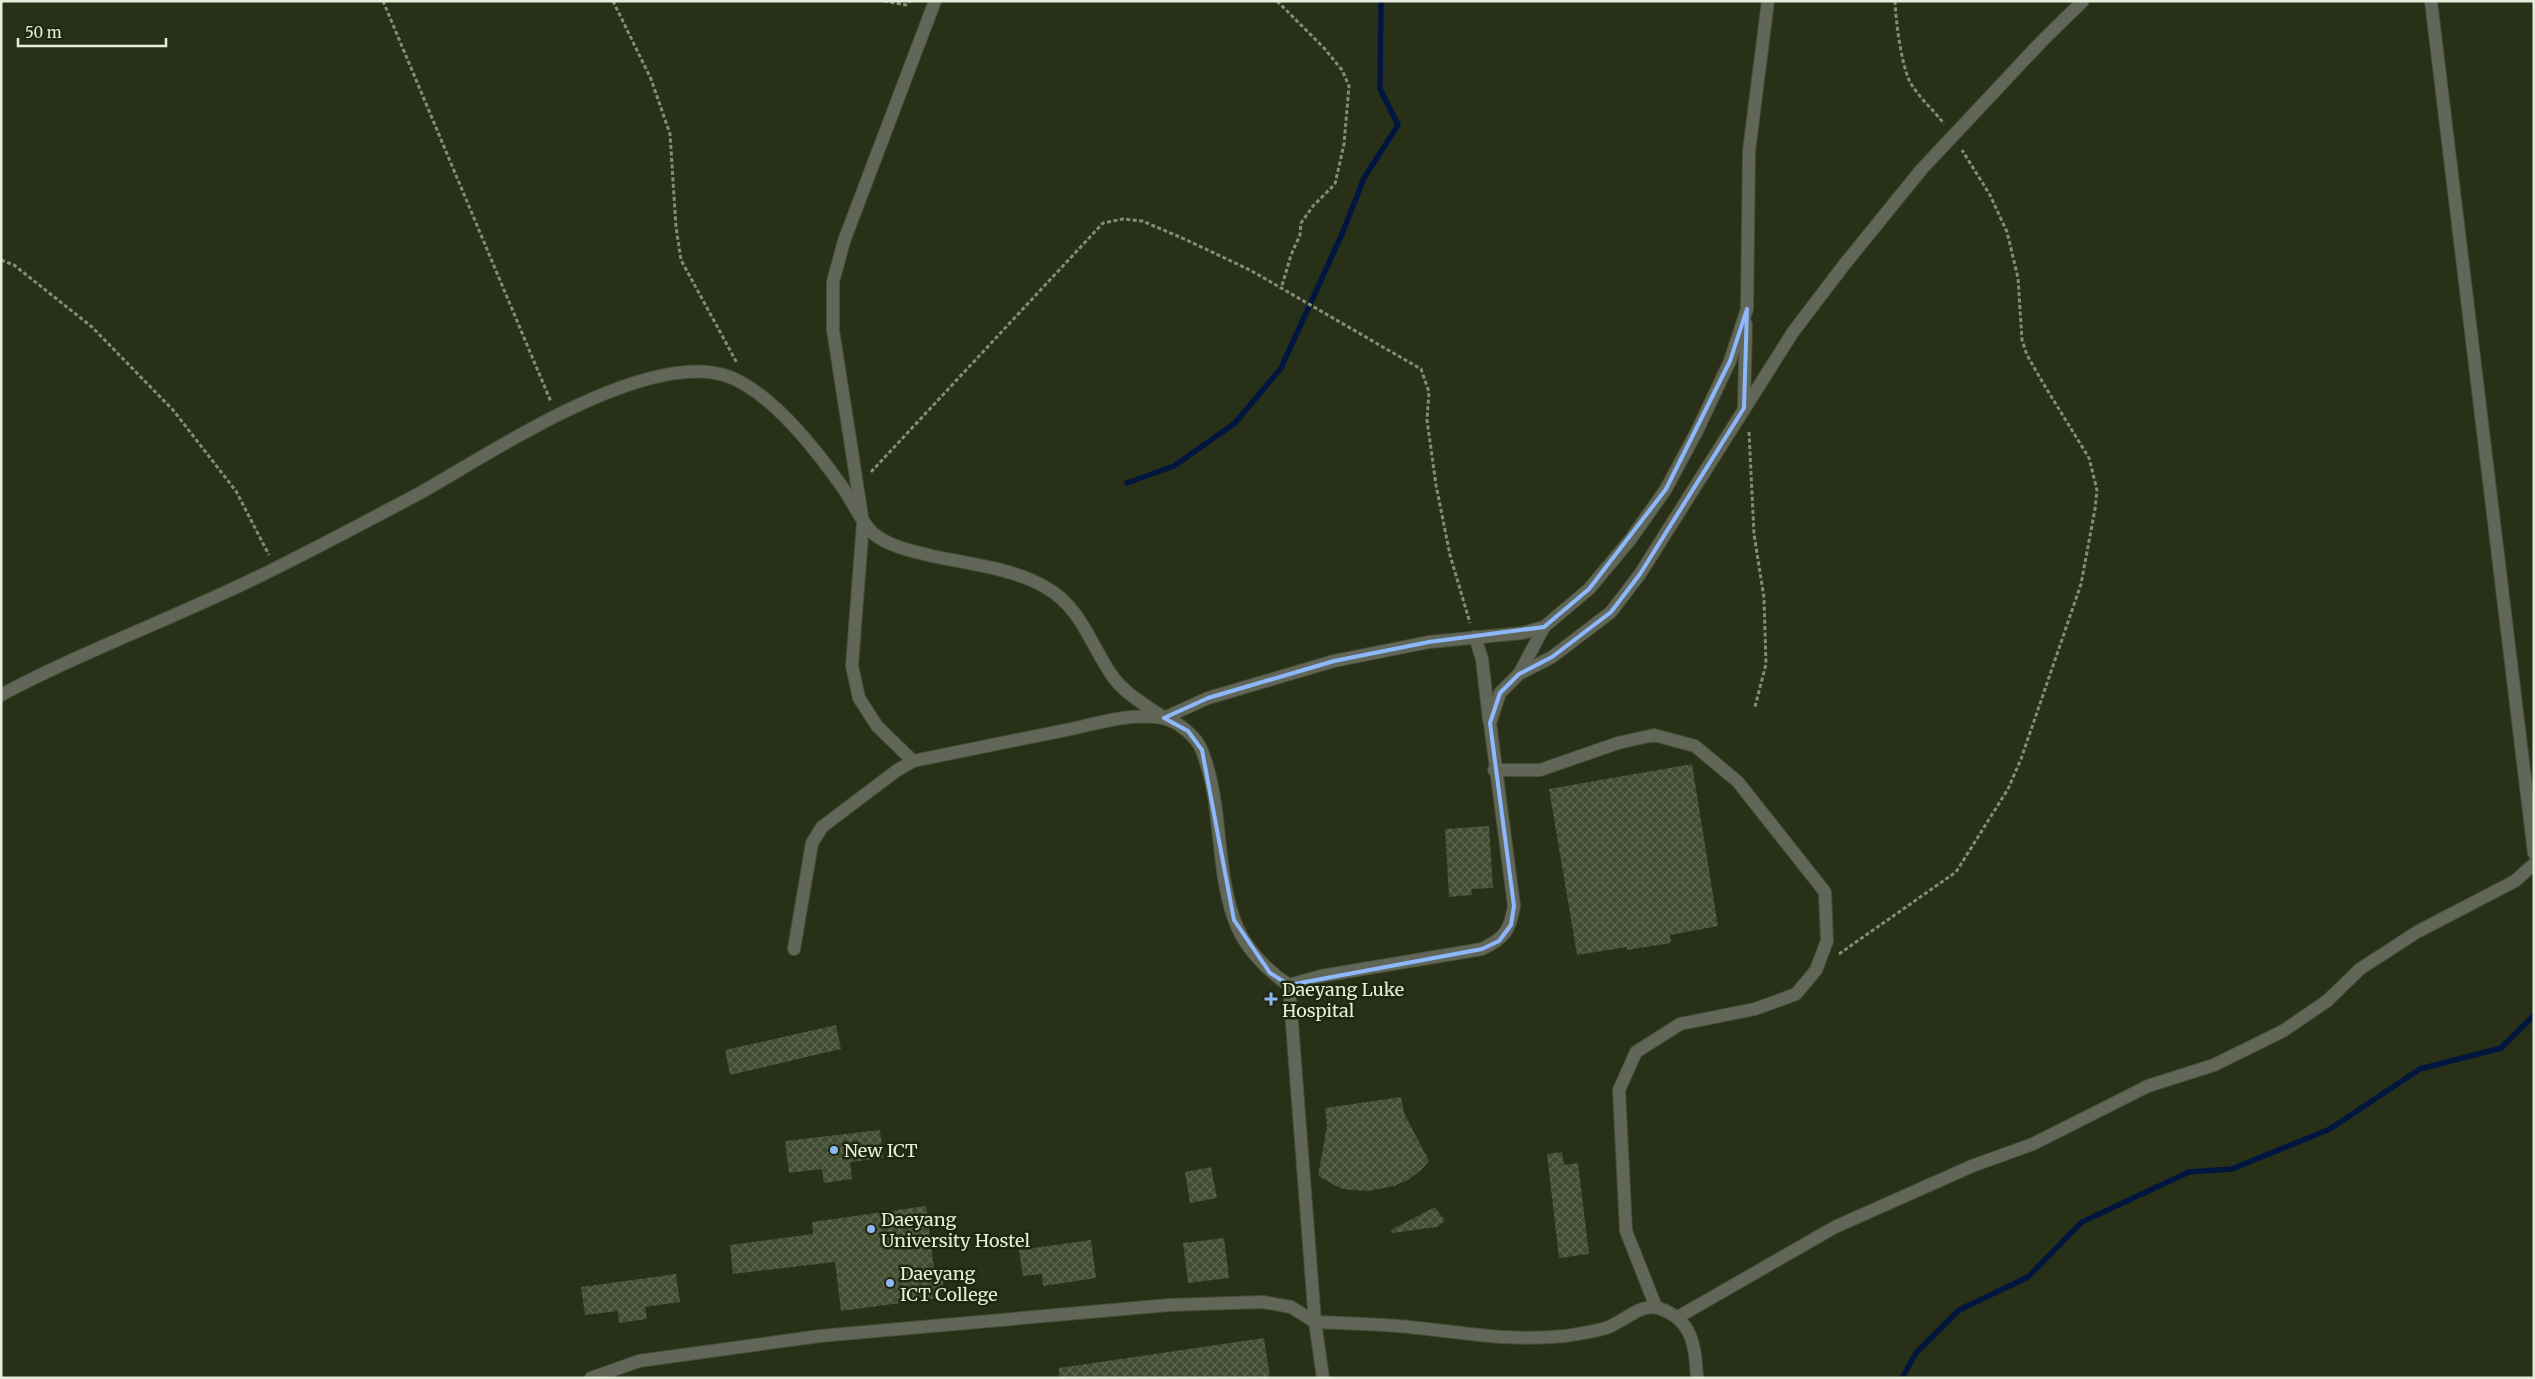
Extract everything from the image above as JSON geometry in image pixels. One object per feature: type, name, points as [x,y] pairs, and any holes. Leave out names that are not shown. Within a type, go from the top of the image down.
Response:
[{"type":"street","points":[[913,762],[877,726],[859,698],[852,666],[863,523],[833,330],[833,282],[844,241],[935,1]]},
{"type":"street","points":[[1744,408],[1749,150],[1768,1]]},
{"type":"street","points":[[1519,674],[1552,657],[1611,612],[1640,574],[1793,332],[1844,264],[1920,170],[2043,40],[2083,1]]},
{"type":"street","points":[[2431,1],[2534,853]]},
{"type":"street","points":[[1490,723],[1500,693],[1519,674],[1544,627],[1589,589],[1630,540],[1666,489],[1698,431],[1730,361],[1747,309]]},
{"type":"street","points":[[1,694],[276,568],[419,493],[556,414],[661,376],[696,371],[724,375],[748,386],[772,406],[799,433],[841,485],[863,523],[878,537],[903,549],[1012,574],[1046,587],[1072,608],[1090,635],[1112,676],[1130,694],[1164,718],[1188,731],[1202,750],[1213,793],[1226,887],[1234,920],[1250,947],[1270,973],[1289,985],[1321,976],[1482,949],[1499,941],[1511,925],[1514,906],[1494,770],[1482,660],[1475,637]]},
{"type":"street","points":[[794,949],[812,843],[822,827],[896,771],[913,762],[1128,717],[1164,718],[1208,698],[1334,661],[1429,642],[1522,633],[1544,627]]},
{"type":"street","points":[[1494,770],[1540,770],[1618,744],[1654,735],[1694,746],[1738,782],[1825,892],[1827,941],[1816,970],[1796,994],[1755,1009],[1680,1024],[1636,1052],[1619,1090],[1626,1231],[1656,1307]]},
{"type":"street","points":[[1678,1317],[1835,1227],[1972,1166],[2032,1144],[2148,1086],[2214,1065],[2283,1031],[2327,1001],[2360,969],[2417,932],[2515,881],[2534,864]]},
{"type":"street","points":[[1289,985],[1315,1322],[1323,1378]]},
{"type":"street","points":[[591,1378],[609,1374],[639,1361],[674,1354],[820,1336],[1169,1305],[1263,1302],[1292,1307],[1315,1322],[1399,1326],[1464,1335],[1521,1339],[1566,1336],[1608,1328],[1634,1312],[1656,1307],[1678,1317],[1690,1334],[1696,1351],[1697,1378]]},
{"type":"path","points":[[383,1],[556,414]]},
{"type":"path","points":[[612,1],[652,79],[670,134],[676,227],[681,260],[694,288],[732,351],[748,386]]},
{"type":"path","points":[[884,1],[906,5],[910,1]]},
{"type":"path","points":[[1277,1],[1334,60],[1349,86],[1344,150],[1335,184],[1313,206],[1301,223],[1300,235],[1291,255],[1281,289]]},
{"type":"path","points":[[1816,970],[1956,872],[2008,788],[2021,759],[2081,584],[2097,490],[2089,458],[2027,355],[2022,340],[2018,278],[2007,232],[1990,195],[1953,135],[1921,98],[1910,81],[1904,61],[1896,1]]},
{"type":"path","points":[[858,485],[1103,223],[1123,219],[1142,221],[1224,258],[1421,369],[1429,392],[1427,420],[1436,485],[1450,555],[1475,637]]},
{"type":"path","points":[[1,260],[14,265],[92,327],[173,410],[236,491],[276,568]]},
{"type":"path","points":[[1744,408],[1749,426],[1754,534],[1764,598],[1766,664],[1755,707]]},
{"type":"highlighted area","points":[[1747,309],[1744,408],[1640,574],[1611,612],[1552,657],[1519,674],[1500,693],[1490,723],[1514,906],[1511,925],[1499,941],[1482,949],[1289,985],[1270,973],[1234,920],[1202,750],[1188,731],[1164,718],[1208,698],[1334,661],[1429,642],[1544,627],[1589,589],[1666,489],[1730,361]]},
{"type":"building","points":[[1692,764],[1718,926],[1670,935],[1671,943],[1627,950],[1627,947],[1577,955],[1549,789]]},
{"type":"building","points":[[1489,826],[1493,888],[1471,889],[1472,895],[1449,897],[1445,829]]},
{"type":"building","points":[[836,1025],[841,1049],[730,1075],[725,1050]]},
{"type":"building","points":[[1401,1097],[1404,1113],[1429,1161],[1421,1170],[1408,1180],[1394,1186],[1368,1191],[1342,1189],[1318,1176],[1327,1126],[1325,1108]]},
{"type":"building","name":"New ICT","points":[[880,1130],[883,1158],[850,1162],[852,1179],[824,1183],[822,1169],[789,1173],[785,1141]]},
{"type":"building","points":[[1562,1152],[1564,1165],[1578,1163],[1589,1254],[1559,1258],[1547,1154]]},
{"type":"building","points":[[1211,1167],[1217,1198],[1190,1203],[1185,1172]]},
{"type":"building","points":[[926,1206],[935,1276],[942,1275],[944,1290],[937,1291],[938,1298],[841,1311],[835,1262],[733,1274],[730,1245],[813,1234],[812,1222]]},
{"type":"building","points":[[1435,1207],[1445,1221],[1437,1227],[1392,1233],[1391,1230]]},
{"type":"building","points":[[1224,1238],[1229,1278],[1188,1283],[1183,1243]]},
{"type":"building","name":"Daeyang University Hostel","points":[[1091,1240],[1096,1278],[1043,1286],[1042,1274],[1023,1276],[1019,1250]]},
{"type":"building","points":[[676,1274],[680,1302],[645,1307],[647,1319],[619,1323],[618,1311],[585,1315],[581,1287]]},
{"type":"building","points":[[1264,1338],[1270,1378],[1059,1378],[1059,1368]]},
{"type":"waterway","points":[[1127,483],[1174,466],[1235,423],[1281,368],[1342,234],[1364,178],[1398,125],[1380,89],[1381,1]]},
{"type":"waterway","points":[[1902,1378],[1916,1353],[1959,1310],[2028,1277],[2082,1222],[2189,1172],[2232,1169],[2330,1129],[2420,1069],[2501,1048],[2534,1015]]},
{"type":"place","name":"Daeyang Luke Hospital","points":[[1271,999]]},
{"type":"place","name":"New ICT","points":[[834,1150]]},
{"type":"place","name":"Daeyang University Hostel","points":[[871,1229]]},
{"type":"place","name":"Daeyang ICT College","points":[[890,1283]]}]
